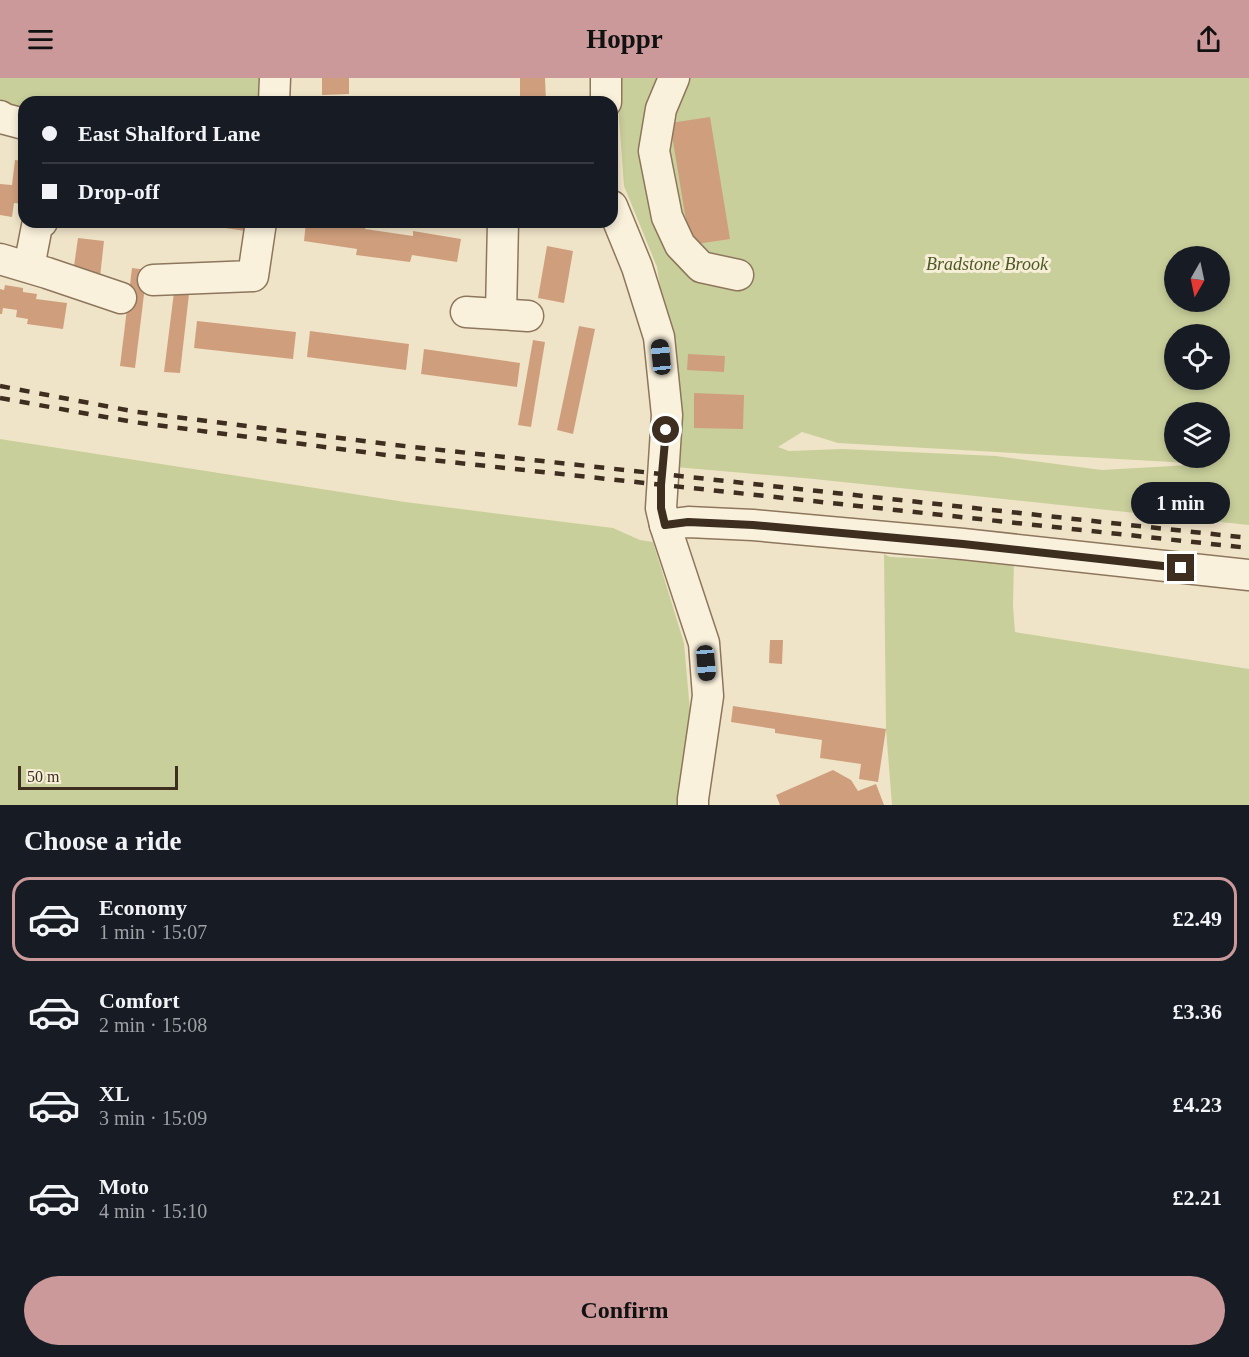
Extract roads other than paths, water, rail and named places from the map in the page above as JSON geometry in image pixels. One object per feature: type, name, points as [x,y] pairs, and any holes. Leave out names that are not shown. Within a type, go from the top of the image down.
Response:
[{"type":"street","points":[[274,96],[275,78]]},
{"type":"street","points":[[606,78],[606,96]]},
{"type":"street","points":[[674,78],[661,110],[654,151],[667,217],[680,245],[701,267],[738,274]]},
{"type":"street","points":[[0,116],[18,122]]},
{"type":"street","points":[[618,221],[637,267],[659,337],[667,415],[661,508],[704,643],[708,696],[693,805]]},
{"type":"street","points":[[29,267],[38,228]]},
{"type":"street","points":[[153,280],[253,276],[260,228]]},
{"type":"street","points":[[466,312],[515,315],[503,228]]},
{"type":"street","points":[[0,259],[121,298]]},
{"type":"street","points":[[665,525],[688,522],[753,525],[963,544],[1249,575]]},
{"type":"railway","points":[[0,386],[137,412],[395,445],[1249,538]]},
{"type":"railway","points":[[0,398],[133,422],[394,456],[1249,548]]},
{"type":"park label","name":"Bradstone Brook","points":[[987,264]]}]
